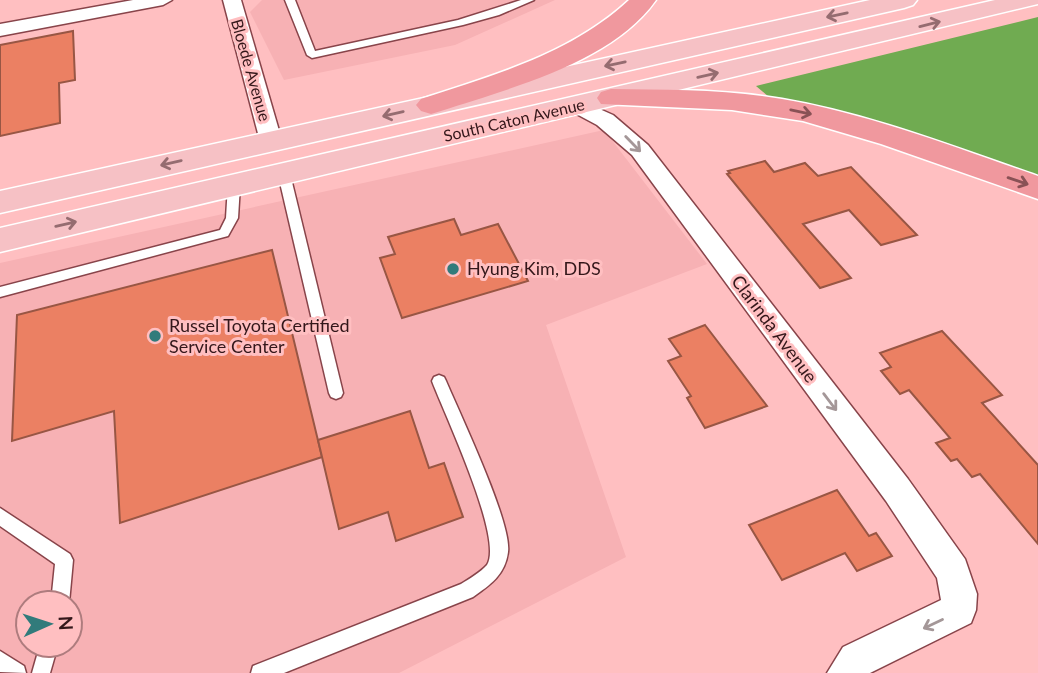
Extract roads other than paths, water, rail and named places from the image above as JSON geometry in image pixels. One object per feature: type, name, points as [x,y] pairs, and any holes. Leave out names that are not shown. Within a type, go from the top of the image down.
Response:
[{"type":"highway","points":[[431,105],[517,75],[597,39],[643,0]]},
{"type":"highway","points":[[611,98],[713,100],[803,112],[861,127],[1038,188]]},
{"type":"main road","name":"South Caton Avenue","points":[[0,202],[904,0]]},
{"type":"main road","name":"South Caton Avenue","points":[[0,240],[1027,0]]},
{"type":"street","points":[[0,30],[163,0]]},
{"type":"street","name":"Bloede Avenue","points":[[232,0],[271,141]]},
{"type":"street","name":"Clarinda Avenue","points":[[577,106],[606,120],[640,150],[897,490],[953,571],[959,594],[958,610],[856,660],[846,673]]},
{"type":"lane","points":[[289,0],[312,55],[460,23],[529,0]]},
{"type":"lane","points":[[284,174],[336,393]]},
{"type":"lane","points":[[0,292],[224,233],[232,218],[234,185]]},
{"type":"lane","points":[[260,673],[467,591],[493,571],[500,551],[493,514],[439,382]]},
{"type":"lane","points":[[0,516],[64,560],[61,589]]},
{"type":"lane","points":[[0,660],[17,673]]},
{"type":"place","name":"Hyung Kim, DDS","points":[[453,269]]},
{"type":"place","name":"Russel Toyota Certified Service Center","points":[[155,336]]}]
